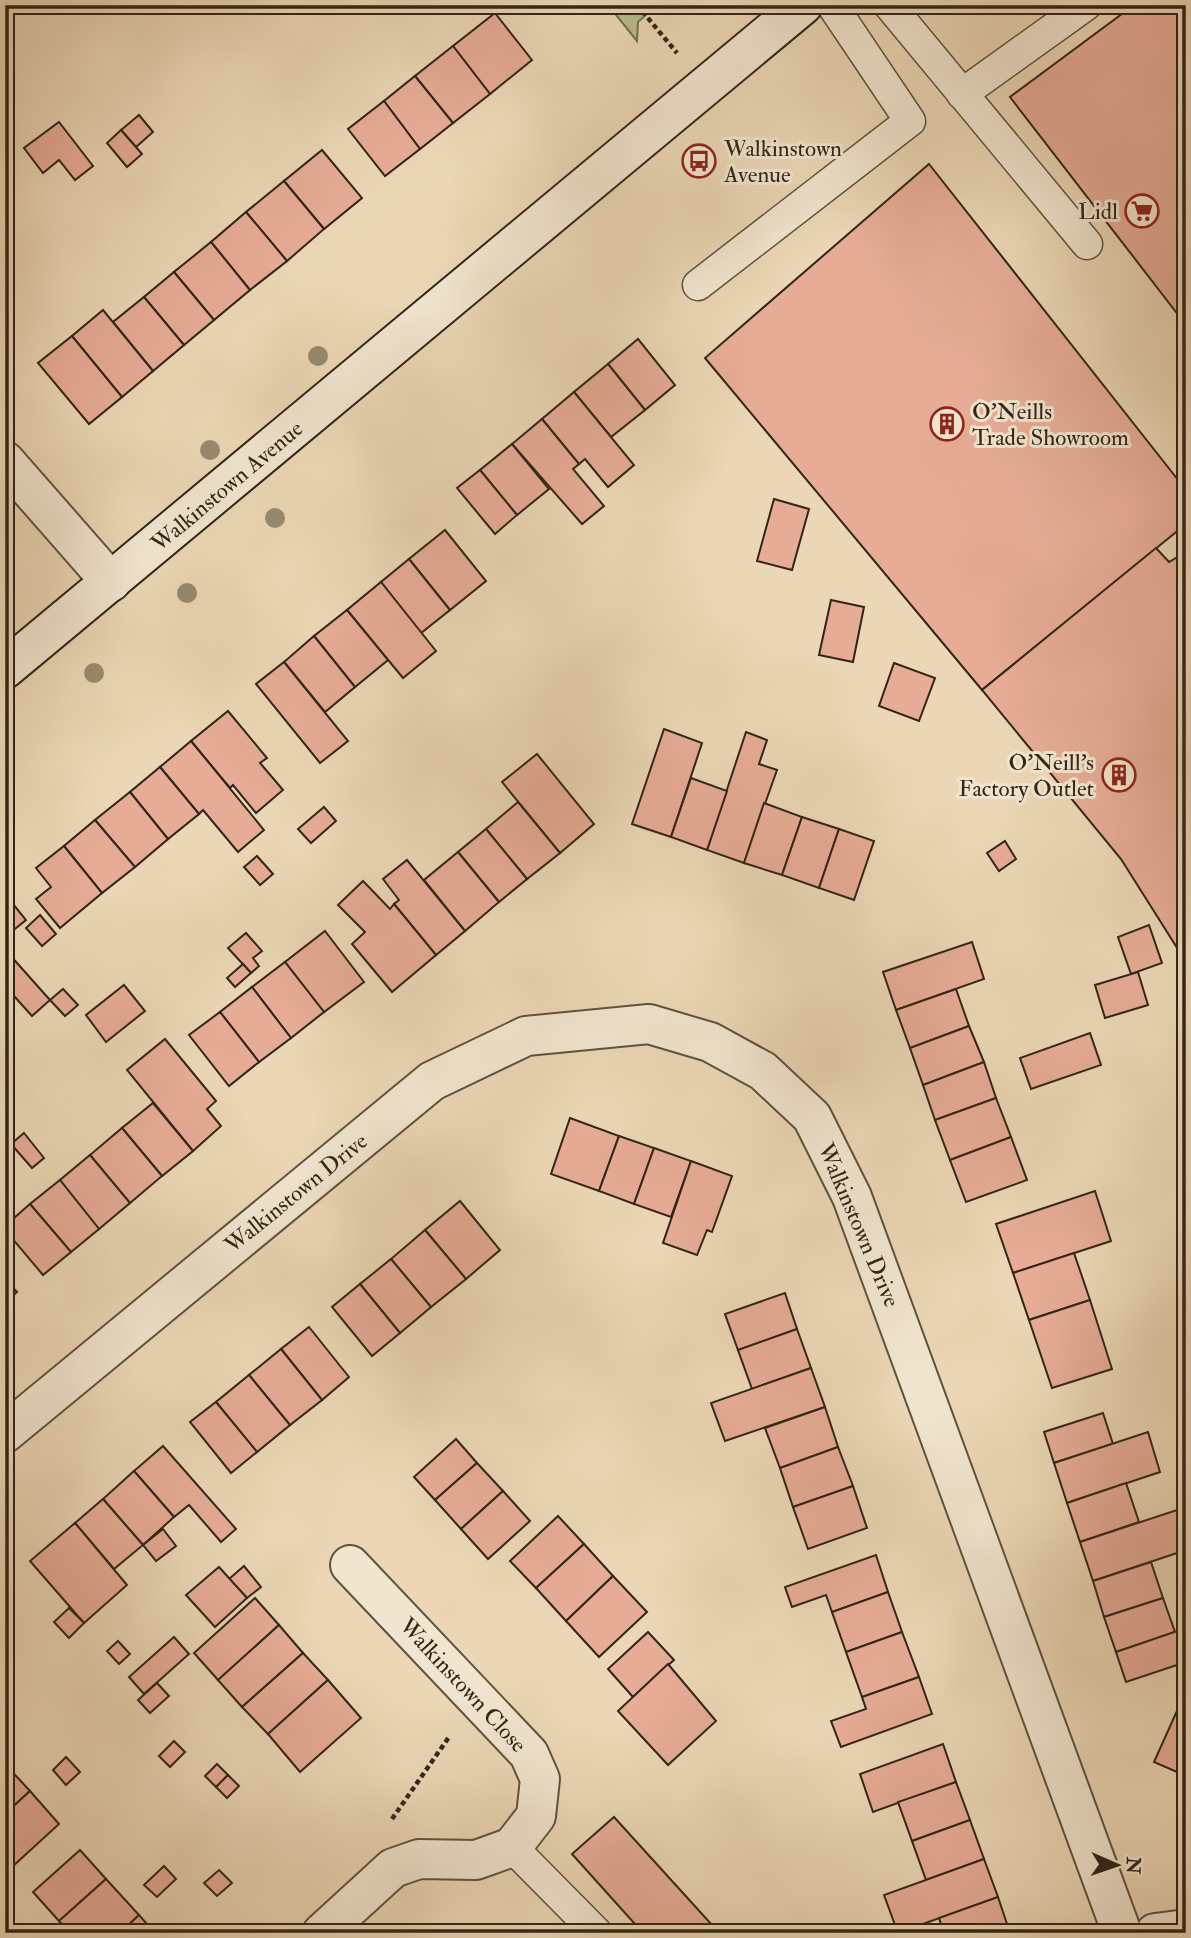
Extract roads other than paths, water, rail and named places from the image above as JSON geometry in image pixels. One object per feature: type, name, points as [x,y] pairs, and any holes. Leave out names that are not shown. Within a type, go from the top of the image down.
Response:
[{"type":"street","name":"Walkinstown Avenue","points":[[5,669],[803,5]]},
{"type":"street","points":[[5,461],[111,582]]},
{"type":"street","name":"Walkinstown Drive","points":[[5,1433],[432,1081],[526,1036],[649,1024],[710,1042],[763,1071],[812,1117],[852,1197],[1122,1933]]},
{"type":"street","name":"Walkinstown Close","points":[[350,1565],[528,1754],[540,1779],[536,1816],[512,1847]]},
{"type":"street","points":[[322,1933],[393,1868],[419,1859],[476,1860],[512,1847]]},
{"type":"street","points":[[1155,1933],[1186,1929]]},
{"type":"lane","points":[[698,285],[911,121],[832,5]]},
{"type":"lane","points":[[889,5],[1087,244]]},
{"type":"lane","points":[[962,94],[1086,5]]},
{"type":"lane","points":[[512,1847],[597,1933]]},
{"type":"place","name":"Walkinstown Avenue","points":[[699,161]]},
{"type":"place","name":"Lidl","points":[[1142,211]]},
{"type":"place","name":"O'Neills Trade Showroom","points":[[947,424]]},
{"type":"place","name":"O'Neill's Factory Outlet","points":[[1119,775]]}]
